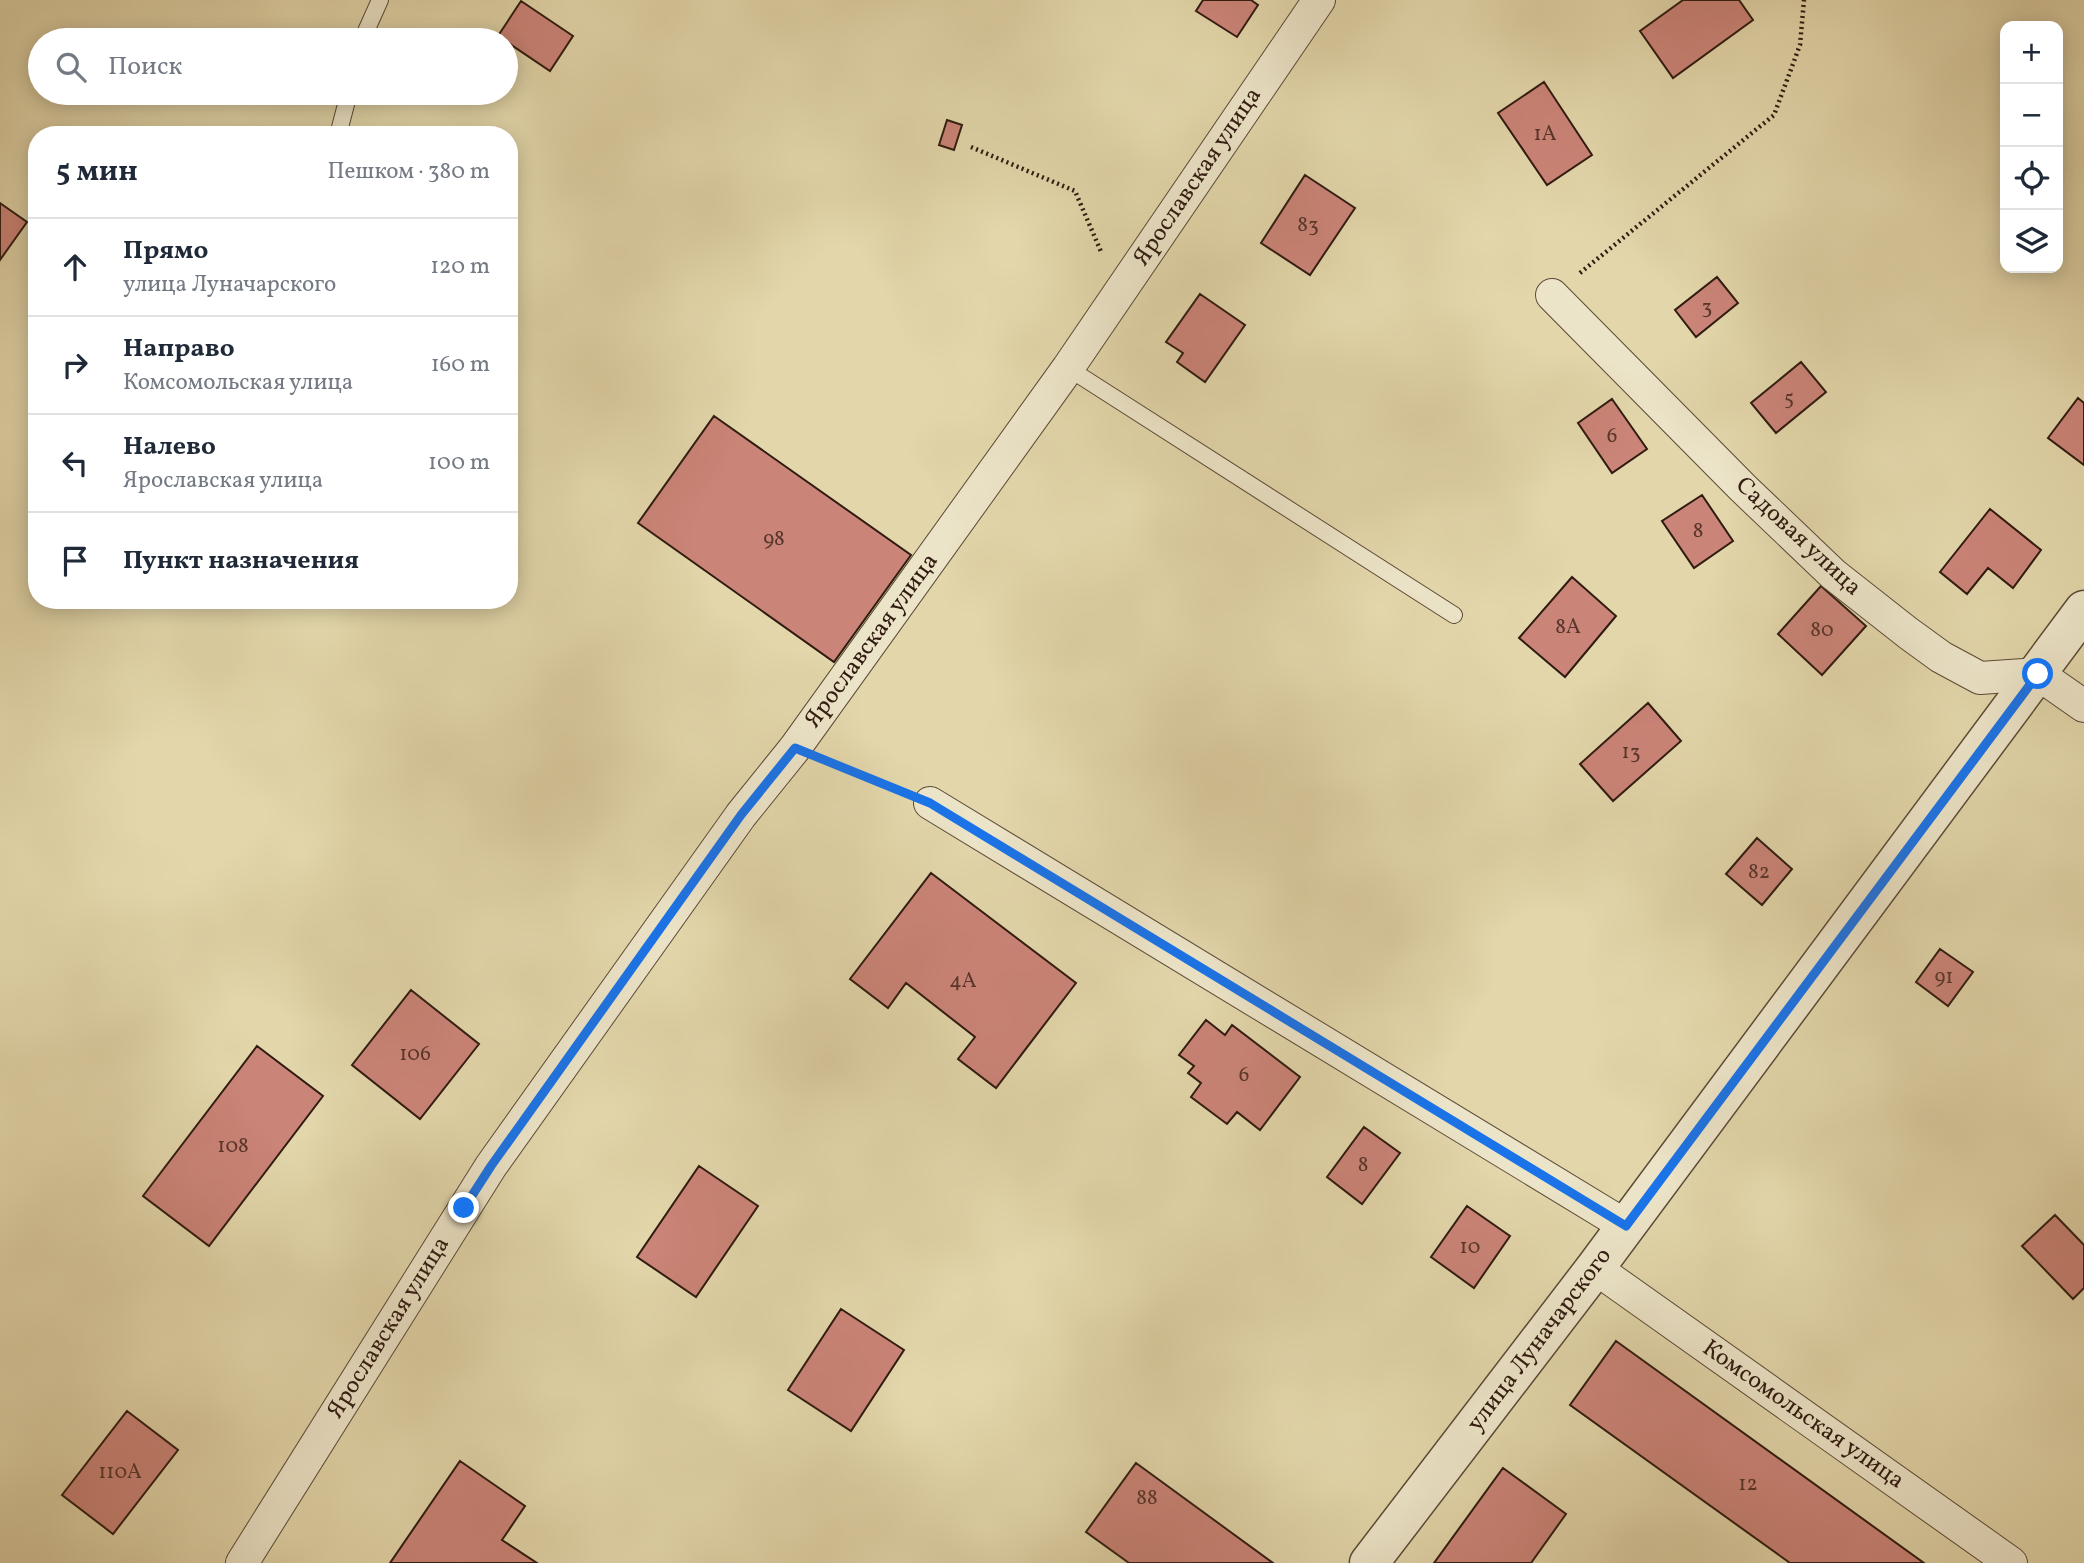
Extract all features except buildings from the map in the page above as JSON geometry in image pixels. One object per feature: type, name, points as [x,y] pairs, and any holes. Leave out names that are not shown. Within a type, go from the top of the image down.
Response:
[{"type":"street","name":"Ярославская улица","points":[[242,1563],[491,1166],[741,815],[795,748],[1068,368],[1319,0]]},
{"type":"street","name":"Садовая улица","points":[[1552,295],[1743,488],[1833,574],[1908,633],[1941,657],[1980,678],[2038,674]]},
{"type":"street","name":"улица Луначарского","points":[[1369,1563],[1595,1268],[2084,610]]},
{"type":"street","points":[[2038,674],[2084,706]]},
{"type":"street","points":[[930,803],[1626,1226]]},
{"type":"street","name":"Комсомольская улица","points":[[1595,1268],[2011,1563]]},
{"type":"lane","points":[[367,28],[380,0]]},
{"type":"lane","points":[[340,126],[346,105]]},
{"type":"lane","points":[[1068,368],[1454,615]]},
{"type":"path","points":[[1552,295],[1774,115],[1800,45],[1804,0]]},
{"type":"path","points":[[971,148],[1074,191],[1119,293]]},
{"type":"path","points":[[795,748],[930,803]]},
{"type":"route","points":[[464,1208],[491,1166],[741,815],[795,748],[930,803],[1626,1226],[2038,674]]}]
